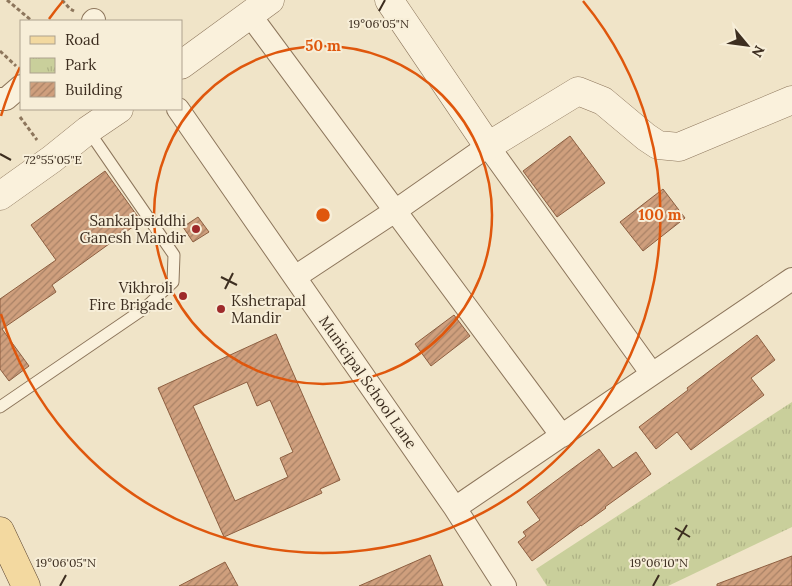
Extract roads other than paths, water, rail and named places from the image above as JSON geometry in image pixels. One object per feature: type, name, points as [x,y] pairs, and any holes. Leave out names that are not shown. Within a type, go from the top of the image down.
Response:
[{"type":"main road","points":[[0,531],[26,586]]},
{"type":"street","points":[[389,0],[488,146],[652,374]]},
{"type":"street","points":[[182,64],[260,8],[395,211],[562,436]]},
{"type":"street","points":[[294,277],[395,211],[488,146],[578,91],[603,101],[658,145],[680,147],[792,100]]},
{"type":"street","points":[[0,196],[118,110]]},
{"type":"street","name":"Municipal School Lane","points":[[179,110],[455,508],[505,586]]},
{"type":"street","points":[[455,508],[792,279]]},
{"type":"lane","points":[[0,407],[146,308],[173,282],[174,255],[88,130]]},
{"type":"place","name":"Sankalpsiddhi Ganesh Mandir","points":[[196,229]]},
{"type":"place","name":"Vikhroli Fire Brigade","points":[[183,296]]},
{"type":"place","name":"Kshetrapal Mandir","points":[[221,309]]}]
